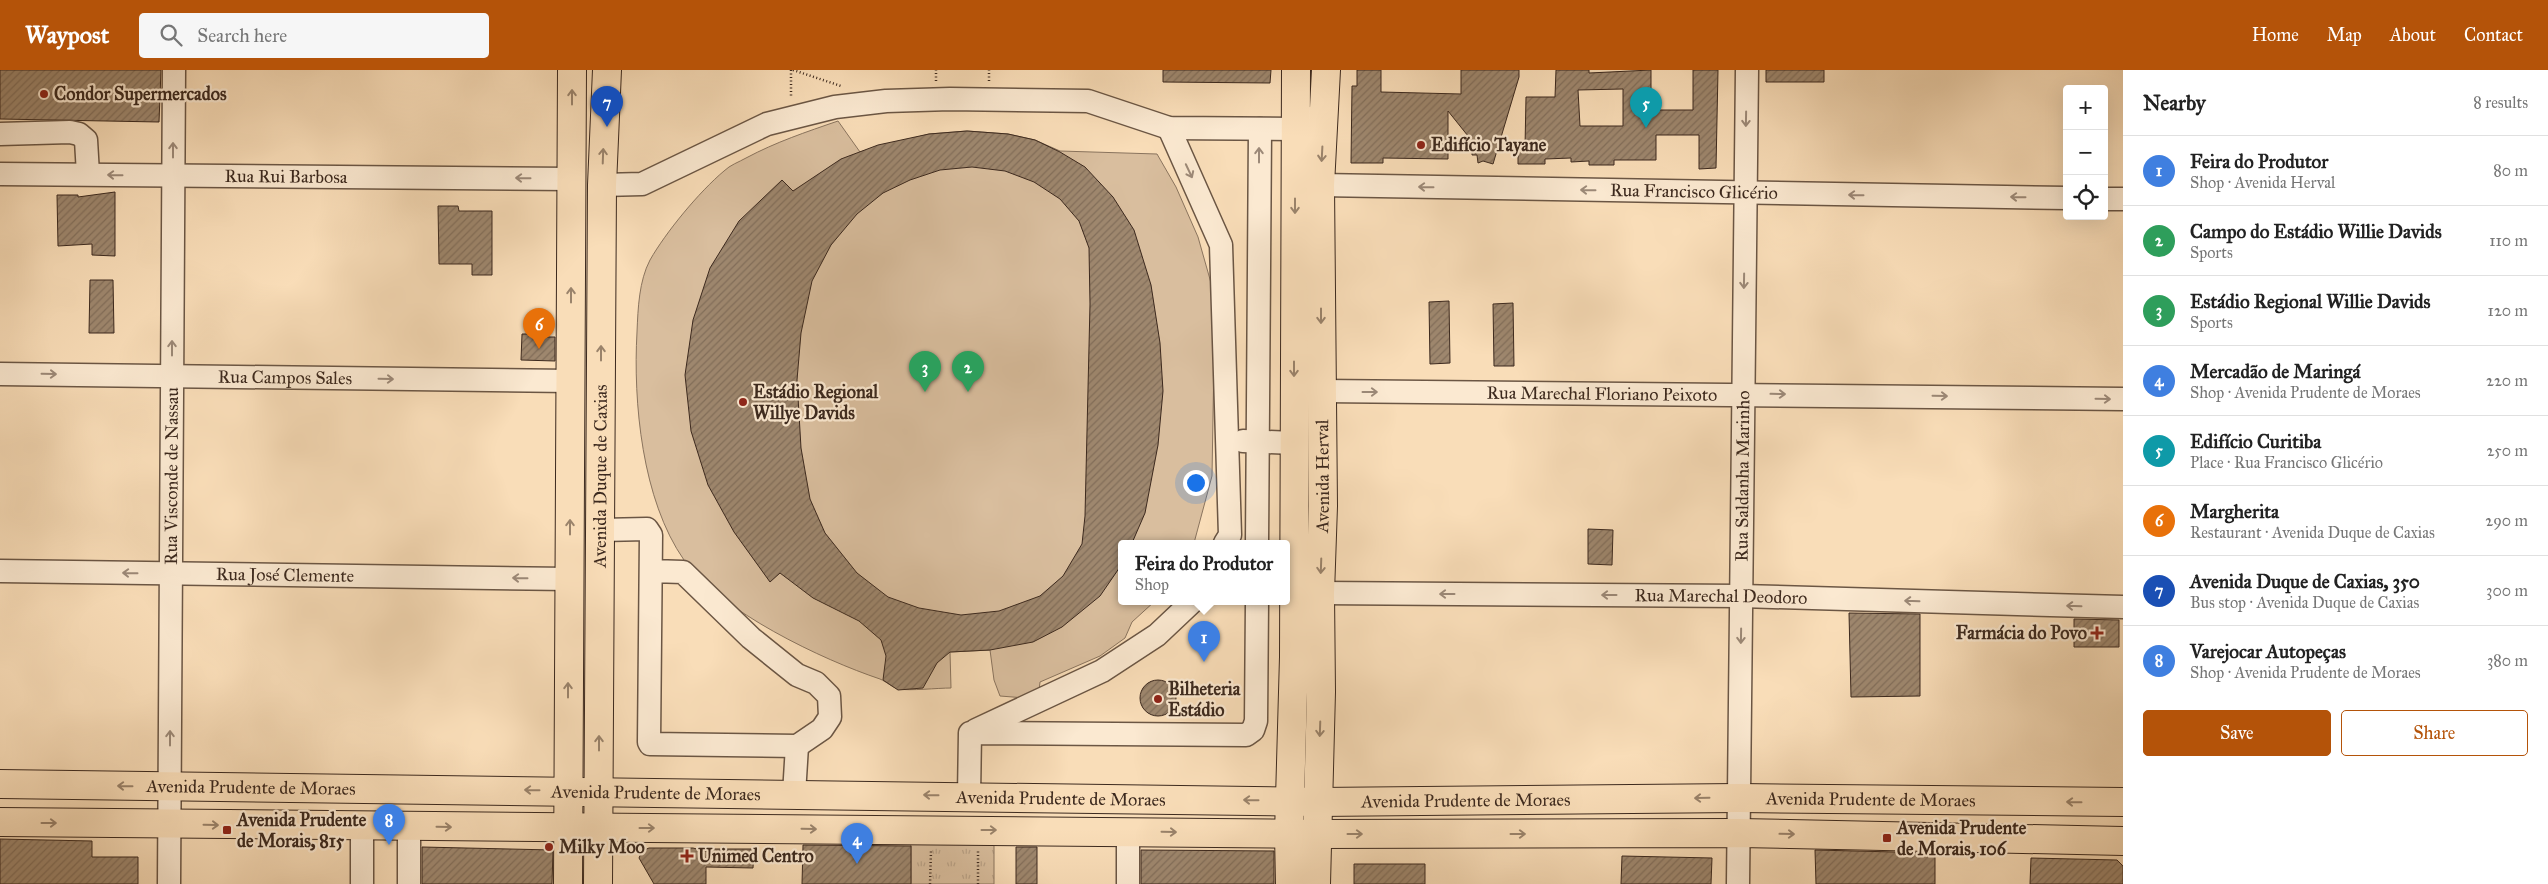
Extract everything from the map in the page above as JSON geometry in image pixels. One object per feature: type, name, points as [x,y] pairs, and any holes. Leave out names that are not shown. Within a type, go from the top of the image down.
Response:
[{"type":"main road","name":"Avenida Duque de Caxias","points":[[568,884],[572,70]]},
{"type":"main road","name":"Avenida Duque de Caxias","points":[[598,884],[602,185],[607,70]]},
{"type":"main road","name":"Avenida Herval","points":[[1290,884],[1289,834],[1294,657],[1294,129],[1296,70]]},
{"type":"main road","name":"Avenida Herval","points":[[1316,884],[1323,506],[1320,185],[1326,70]]},
{"type":"main road","points":[[1294,327],[1322,352]]},
{"type":"main road","points":[[1294,545],[1323,506]]},
{"type":"main road","points":[[1294,657],[1321,692]]},
{"type":"main road","name":"Avenida Prudente de Moraes","points":[[0,784],[1291,800],[1318,802],[1739,798],[2123,802]]},
{"type":"main road","name":"Avenida Prudente de Moraes","points":[[0,822],[1128,831],[1289,834],[1738,834],[2123,841]]},
{"type":"street","name":"Rua Visconde de Nassau","points":[[169,884],[174,70]]},
{"type":"street","name":"Rua Saldanha Marinho","points":[[1738,884],[1747,70]]},
{"type":"street","points":[[602,185],[642,184],[767,124],[835,106],[886,101],[950,99],[1088,101],[1169,128],[1260,129],[1294,129],[1324,106]]},
{"type":"street","points":[[1169,128],[1221,244],[1230,535],[1227,540]]},
{"type":"street","points":[[1257,540],[1260,129]]},
{"type":"street","points":[[0,134],[79,134],[86,140],[88,174]]},
{"type":"street","name":"Rua Rui Barbosa","points":[[0,174],[572,179]]},
{"type":"street","name":"Rua Francisco Glicério","points":[[1320,185],[2063,198]]},
{"type":"street","points":[[2108,199],[2123,199]]},
{"type":"street","name":"Rua Campos Sales","points":[[0,374],[570,381]]},
{"type":"street","name":"Rua Marechal Floriano Peixoto","points":[[1322,391],[2123,399]]},
{"type":"street","points":[[1227,441],[1294,443]]},
{"type":"street","points":[[600,530],[648,529],[651,535],[650,571],[650,744],[797,746],[822,729],[830,717],[829,696],[816,683],[797,675],[751,638],[686,574],[678,571],[650,571]]},
{"type":"street","name":"Rua José Clemente","points":[[0,571],[569,578]]},
{"type":"street","name":"Rua Marechal Deodoro","points":[[1320,593],[1741,596],[2123,607]]},
{"type":"street","points":[[970,733],[1102,670],[1157,635],[1189,605]]},
{"type":"street","points":[[970,733],[1246,734],[1253,730],[1256,721],[1257,605]]},
{"type":"street","points":[[969,796],[970,733]]},
{"type":"street","points":[[794,794],[797,746]]},
{"type":"street","points":[[362,826],[362,884]]},
{"type":"street","points":[[409,826],[409,884]]},
{"type":"street","points":[[1128,831],[1128,884]]},
{"type":"path","points":[[791,118],[792,70],[849,89]]},
{"type":"path","points":[[930,884],[931,830]]},
{"type":"path","points":[[978,830],[978,884]]},
{"type":"green space","points":[[838,121],[860,152],[929,134],[967,131],[1008,134],[1035,140],[1060,151],[1157,154],[1176,187],[1198,237],[1215,297],[1212,476],[1195,540],[1118,540],[1118,605],[1151,605],[1132,622],[1125,638],[1100,656],[1040,682],[1038,699],[1000,696],[994,680],[990,650],[950,652],[951,688],[904,690],[830,660],[774,632],[746,615],[700,579],[684,560],[670,536],[658,509],[643,450],[637,389],[637,323],[641,286],[646,268],[665,237],[684,213],[726,169],[769,147]]},
{"type":"green space","points":[[911,830],[994,830],[994,884],[911,884]]},
{"type":"building","points":[[0,70],[161,70],[159,122],[0,119]]},
{"type":"building","points":[[1163,70],[1271,70],[1270,83],[1163,82]]},
{"type":"building","points":[[1357,70],[1381,70],[1381,92],[1461,94],[1461,70],[1519,70],[1519,77],[1493,164],[1483,161],[1478,163],[1477,155],[1472,155],[1472,141],[1448,111],[1448,159],[1383,158],[1383,163],[1351,163],[1352,86],[1357,86]]},
{"type":"building","points":[[1556,70],[1589,70],[1589,73],[1651,70],[1651,97],[1655,97],[1655,110],[1693,110],[1693,70],[1718,70],[1716,168],[1699,169],[1699,135],[1656,135],[1656,160],[1614,160],[1614,165],[1589,165],[1589,161],[1571,162],[1571,158],[1545,159],[1545,164],[1518,164],[1518,147],[1525,147],[1526,97],[1555,97]],"holes":[[[1623,89],[1623,126],[1580,126],[1578,90]]]},
{"type":"building","points":[[1766,70],[1824,70],[1824,82],[1766,82]]},
{"type":"building","name":"Estádio Regional Willye Davids","points":[[967,131],[1008,134],[1035,140],[1085,167],[1113,197],[1134,230],[1151,285],[1160,343],[1163,391],[1158,445],[1145,513],[1133,540],[1118,540],[1118,570],[1100,596],[1062,627],[1033,642],[990,650],[950,652],[937,663],[923,688],[898,690],[883,680],[886,656],[881,640],[859,621],[813,598],[780,573],[770,582],[734,532],[708,485],[691,431],[685,375],[693,320],[710,268],[739,221],[782,180],[793,191],[841,159],[878,145],[929,134]],"holes":[[[972,167],[1005,171],[1034,182],[1060,199],[1079,221],[1089,248],[1090,304],[1085,516],[1082,544],[1063,576],[1040,596],[999,611],[961,615],[919,608],[888,597],[857,573],[825,533],[810,499],[801,448],[797,380],[801,333],[812,281],[831,245],[857,214],[883,193],[910,180],[940,170]]]},
{"type":"building","points":[[115,192],[115,256],[92,255],[92,244],[58,246],[57,195],[78,195],[78,197]]},
{"type":"building","points":[[438,206],[458,206],[459,211],[492,211],[492,275],[472,275],[472,264],[439,264]]},
{"type":"building","points":[[90,280],[113,280],[114,333],[89,333]]},
{"type":"building","points":[[1449,301],[1450,363],[1430,364],[1429,302]]},
{"type":"building","points":[[1513,303],[1514,366],[1494,366],[1493,304]]},
{"type":"building","points":[[529,330],[547,331],[547,337],[555,337],[555,361],[521,360],[522,334],[529,334]]},
{"type":"building","points":[[1588,529],[1613,530],[1612,565],[1588,564]]},
{"type":"building","points":[[1849,613],[1920,614],[1920,696],[1851,697]]},
{"type":"building","name":"Farmácia do Povo","points":[[2074,619],[2119,620],[2119,647],[2074,647]]},
{"type":"building","name":"Bilheteria Estádio","points":[[1158,680],[1170,686],[1176,698],[1170,710],[1158,716],[1146,710],[1140,698],[1146,686]]},
{"type":"building","points":[[0,839],[92,841],[92,857],[138,857],[138,884],[0,884]]},
{"type":"building","points":[[803,845],[911,846],[911,884],[802,884]]},
{"type":"building","points":[[422,847],[553,850],[552,884],[422,884]]},
{"type":"building","points":[[1016,847],[1037,847],[1037,884],[1016,884]]},
{"type":"building","points":[[649,848],[693,848],[712,853],[712,849],[754,849],[753,868],[706,867],[706,884],[654,884],[639,858],[642,851]]},
{"type":"building","points":[[1141,850],[1274,851],[1274,884],[1141,884]]},
{"type":"building","points":[[1815,850],[1935,853],[1935,884],[1816,884]]},
{"type":"building","points":[[1622,856],[1712,858],[1711,884],[1621,884]]},
{"type":"building","points":[[2031,858],[2117,860],[2123,866],[2123,884],[2030,884]]},
{"type":"building","points":[[1354,864],[1425,864],[1425,884],[1354,884]]},
{"type":"place","name":"Condor Supermercados","points":[[44,94]]},
{"type":"place","name":"Avenida Duque de Caxias, 350","points":[[607,127]]},
{"type":"place","name":"Edifício Curitiba","points":[[1646,128]]},
{"type":"place","name":"Edifício Tayane","points":[[1421,145]]},
{"type":"place","name":"Margherita","points":[[539,349]]},
{"type":"place","name":"Estádio Regional Willie Davids","points":[[925,392]]},
{"type":"place","name":"Campo do Estádio Willie Davids","points":[[968,392]]},
{"type":"place","name":"Estádio Regional Willye Davids","points":[[743,402]]},
{"type":"place","name":"Farmácia do Povo","points":[[2097,633]]},
{"type":"place","name":"Feira do Produtor","points":[[1204,662]]},
{"type":"place","name":"Bilheteria Estádio","points":[[1158,699]]},
{"type":"place","name":"Avenida Prudente de Morais, 815","points":[[227,830]]},
{"type":"place","name":"Avenida Prudente de Morais, 106","points":[[1887,838]]},
{"type":"place","name":"Varejocar Autopeças","points":[[389,845]]},
{"type":"place","name":"Milky Moo","points":[[549,847]]},
{"type":"place","name":"Unimed Centro","points":[[687,856]]},
{"type":"place","name":"Mercadão de Maringá","points":[[857,864]]}]
